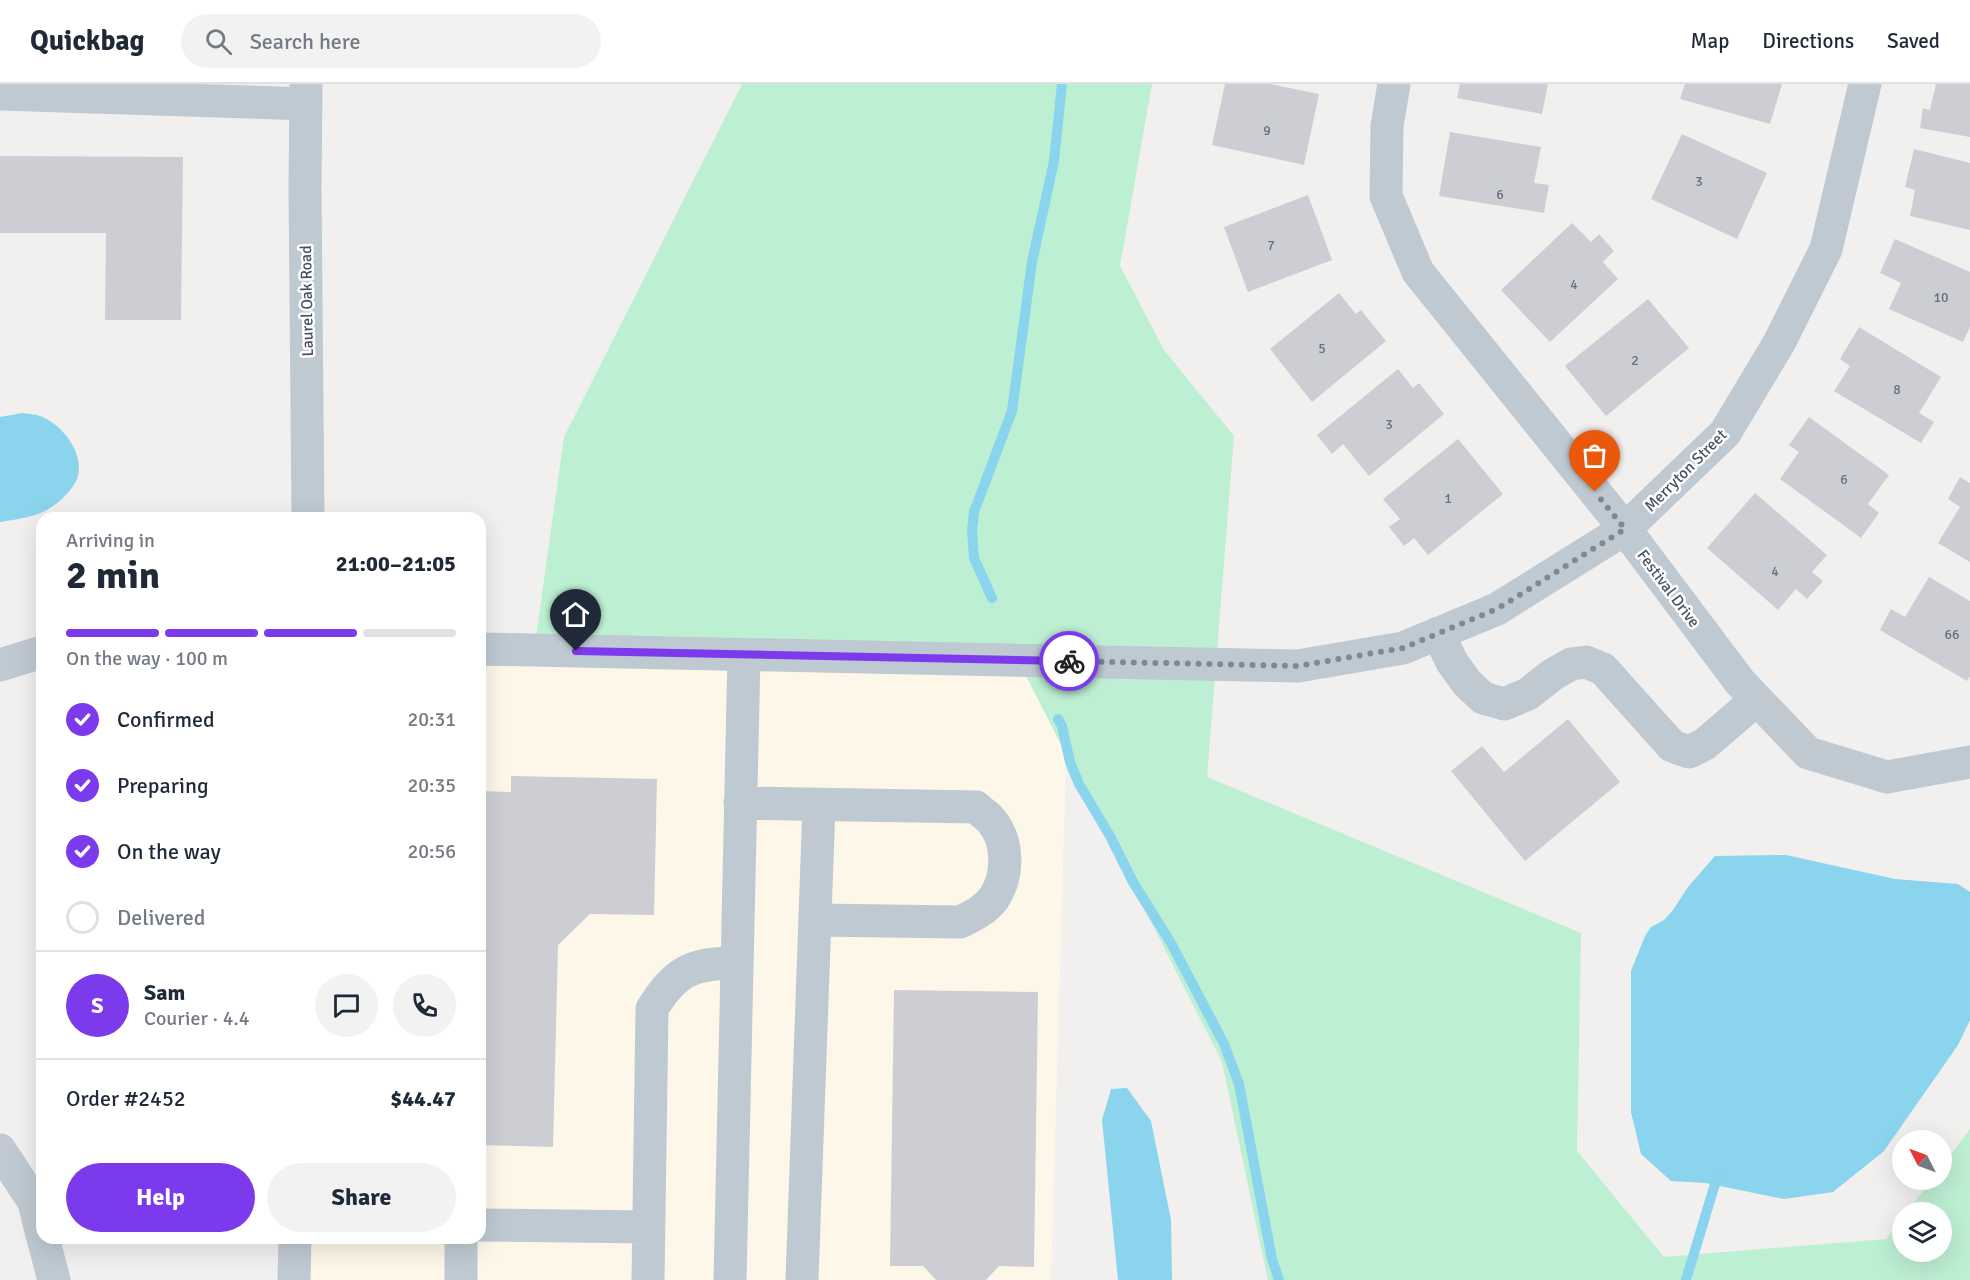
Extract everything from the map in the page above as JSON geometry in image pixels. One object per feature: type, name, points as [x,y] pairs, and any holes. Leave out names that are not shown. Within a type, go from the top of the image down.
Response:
[{"type":"street","name":"Festival Drive","points":[[1394,84],[1387,126],[1386,196],[1418,272],[1625,529],[1740,682],[1808,753],[1887,777],[1970,762]]},
{"type":"street","name":"Merryton Street","points":[[486,650],[1298,666],[1403,648],[1497,609],[1625,529],[1725,433],[1779,343],[1826,249],[1865,84]]},
{"type":"street","points":[[0,94],[161,91],[306,94]]},
{"type":"street","name":"Laurel Oak Road","points":[[306,94],[308,512]]},
{"type":"street","points":[[1438,633],[1452,662],[1467,684],[1483,698],[1504,704],[1528,694],[1571,664],[1586,662],[1602,669],[1672,746],[1689,752],[1705,744],[1756,700]]},
{"type":"street","points":[[0,665],[36,654]]},
{"type":"street","points":[[730,1280],[744,655]]},
{"type":"street","points":[[740,803],[976,807],[991,820],[1002,838],[1006,859],[1003,879],[993,898],[979,913],[960,922],[815,920]]},
{"type":"street","points":[[802,1280],[819,805]]},
{"type":"street","points":[[648,1280],[652,1009],[666,987],[686,971],[711,963],[737,963]]},
{"type":"street","points":[[0,1150],[34,1202],[36,1210]]},
{"type":"street","points":[[486,1225],[648,1227]]},
{"type":"street","points":[[44,1244],[54,1280]]},
{"type":"street","points":[[294,1280],[295,1244]]},
{"type":"street","points":[[461,1244],[461,1280]]},
{"type":"shaded area","points":[[486,649],[1069,661],[1051,1280],[294,1280],[295,1244],[486,1244]]},
{"type":"green space","points":[[742,84],[1152,84],[1120,266],[1164,350],[1234,436],[1207,777],[1581,933],[1577,1151],[1664,1257],[1886,1239],[1892,1231],[1892,1262],[1952,1262],[1952,1202],[1915,1202],[1924,1190],[1952,1190],[1952,1153],[1970,1129],[1970,1280],[1268,1280],[1222,1062],[1016,656],[536,637],[564,437]]},
{"type":"water","points":[[22,413],[34,414],[48,420],[70,441],[75,450],[79,469],[73,487],[56,504],[43,512],[36,512],[36,515],[0,522],[0,417]]},
{"type":"water","points":[[1786,855],[1895,879],[1958,884],[1970,892],[1970,1020],[1958,1045],[1899,1130],[1892,1130],[1892,1140],[1884,1151],[1833,1192],[1784,1199],[1705,1183],[1671,1181],[1641,1154],[1631,1112],[1631,971],[1651,927],[1664,920],[1715,856]]},
{"type":"water","points":[[1127,1088],[1151,1121],[1171,1220],[1172,1280],[1118,1280],[1102,1120],[1111,1089]]},
{"type":"building","points":[[1225,84],[1270,84],[1319,94],[1304,165],[1212,145]]},
{"type":"building","points":[[1460,84],[1548,84],[1542,114],[1457,98]]},
{"type":"building","points":[[1685,84],[1782,84],[1770,124],[1680,99]]},
{"type":"building","points":[[1936,84],[1970,84],[1970,137],[1920,128],[1923,108],[1930,110]]},
{"type":"building","points":[[1450,132],[1541,147],[1534,183],[1549,185],[1544,213],[1439,196]]},
{"type":"building","points":[[1682,134],[1767,173],[1737,239],[1651,199]]},
{"type":"building","points":[[1914,149],[1970,163],[1970,230],[1910,216],[1915,190],[1905,187]]},
{"type":"building","points":[[0,156],[183,157],[181,320],[105,320],[106,233],[0,233]]},
{"type":"building","points":[[1308,195],[1332,260],[1248,292],[1224,227]]},
{"type":"building","points":[[1572,223],[1591,242],[1599,234],[1614,251],[1603,262],[1618,279],[1550,342],[1501,290]]},
{"type":"building","points":[[1895,239],[1970,272],[1970,327],[1963,342],[1889,309],[1901,283],[1880,273]]},
{"type":"building","points":[[1339,293],[1356,314],[1361,310],[1386,341],[1312,402],[1270,349]]},
{"type":"building","points":[[1648,299],[1689,348],[1606,416],[1565,366]]},
{"type":"building","points":[[1859,327],[1941,377],[1919,413],[1934,422],[1921,443],[1834,391],[1850,366],[1840,359]]},
{"type":"building","points":[[1398,369],[1413,388],[1419,383],[1444,414],[1369,476],[1343,444],[1332,454],[1317,435]]},
{"type":"building","points":[[1809,417],[1889,475],[1868,504],[1879,513],[1861,538],[1780,479],[1799,452],[1789,445]]},
{"type":"building","points":[[1458,439],[1503,494],[1428,555],[1414,538],[1404,546],[1389,527],[1400,519],[1383,499]]},
{"type":"building","points":[[1960,477],[1970,483],[1970,562],[1938,543],[1960,507],[1948,499]]},
{"type":"building","points":[[1755,493],[1827,555],[1812,572],[1823,581],[1807,599],[1796,589],[1778,610],[1707,548]]},
{"type":"building","points":[[1929,577],[1970,601],[1970,676],[1967,681],[1880,630],[1891,609],[1905,617]]},
{"type":"building","points":[[1568,719],[1620,782],[1525,861],[1451,771],[1482,746],[1504,772]]},
{"type":"building","points":[[511,776],[657,779],[654,915],[590,914],[558,945],[553,1147],[486,1145],[486,791],[511,792]]},
{"type":"building","points":[[894,990],[1038,992],[1034,1267],[999,1266],[986,1280],[936,1280],[923,1266],[890,1266]]},
{"type":"waterway","points":[[992,598],[974,558],[972,531],[974,512],[1012,411],[1032,262],[1054,161],[1062,84]]},
{"type":"waterway","points":[[1058,719],[1062,726],[1070,762],[1079,784],[1110,836],[1133,882],[1171,943],[1224,1044],[1239,1084],[1272,1259],[1279,1280]]},
{"type":"waterway","points":[[1686,1280],[1718,1174]]},
{"type":"way so far","points":[[1069,661],[1298,666],[1403,648],[1497,609],[1625,529],[1595,492]]},
{"type":"route","points":[[576,651],[1069,661]]}]
